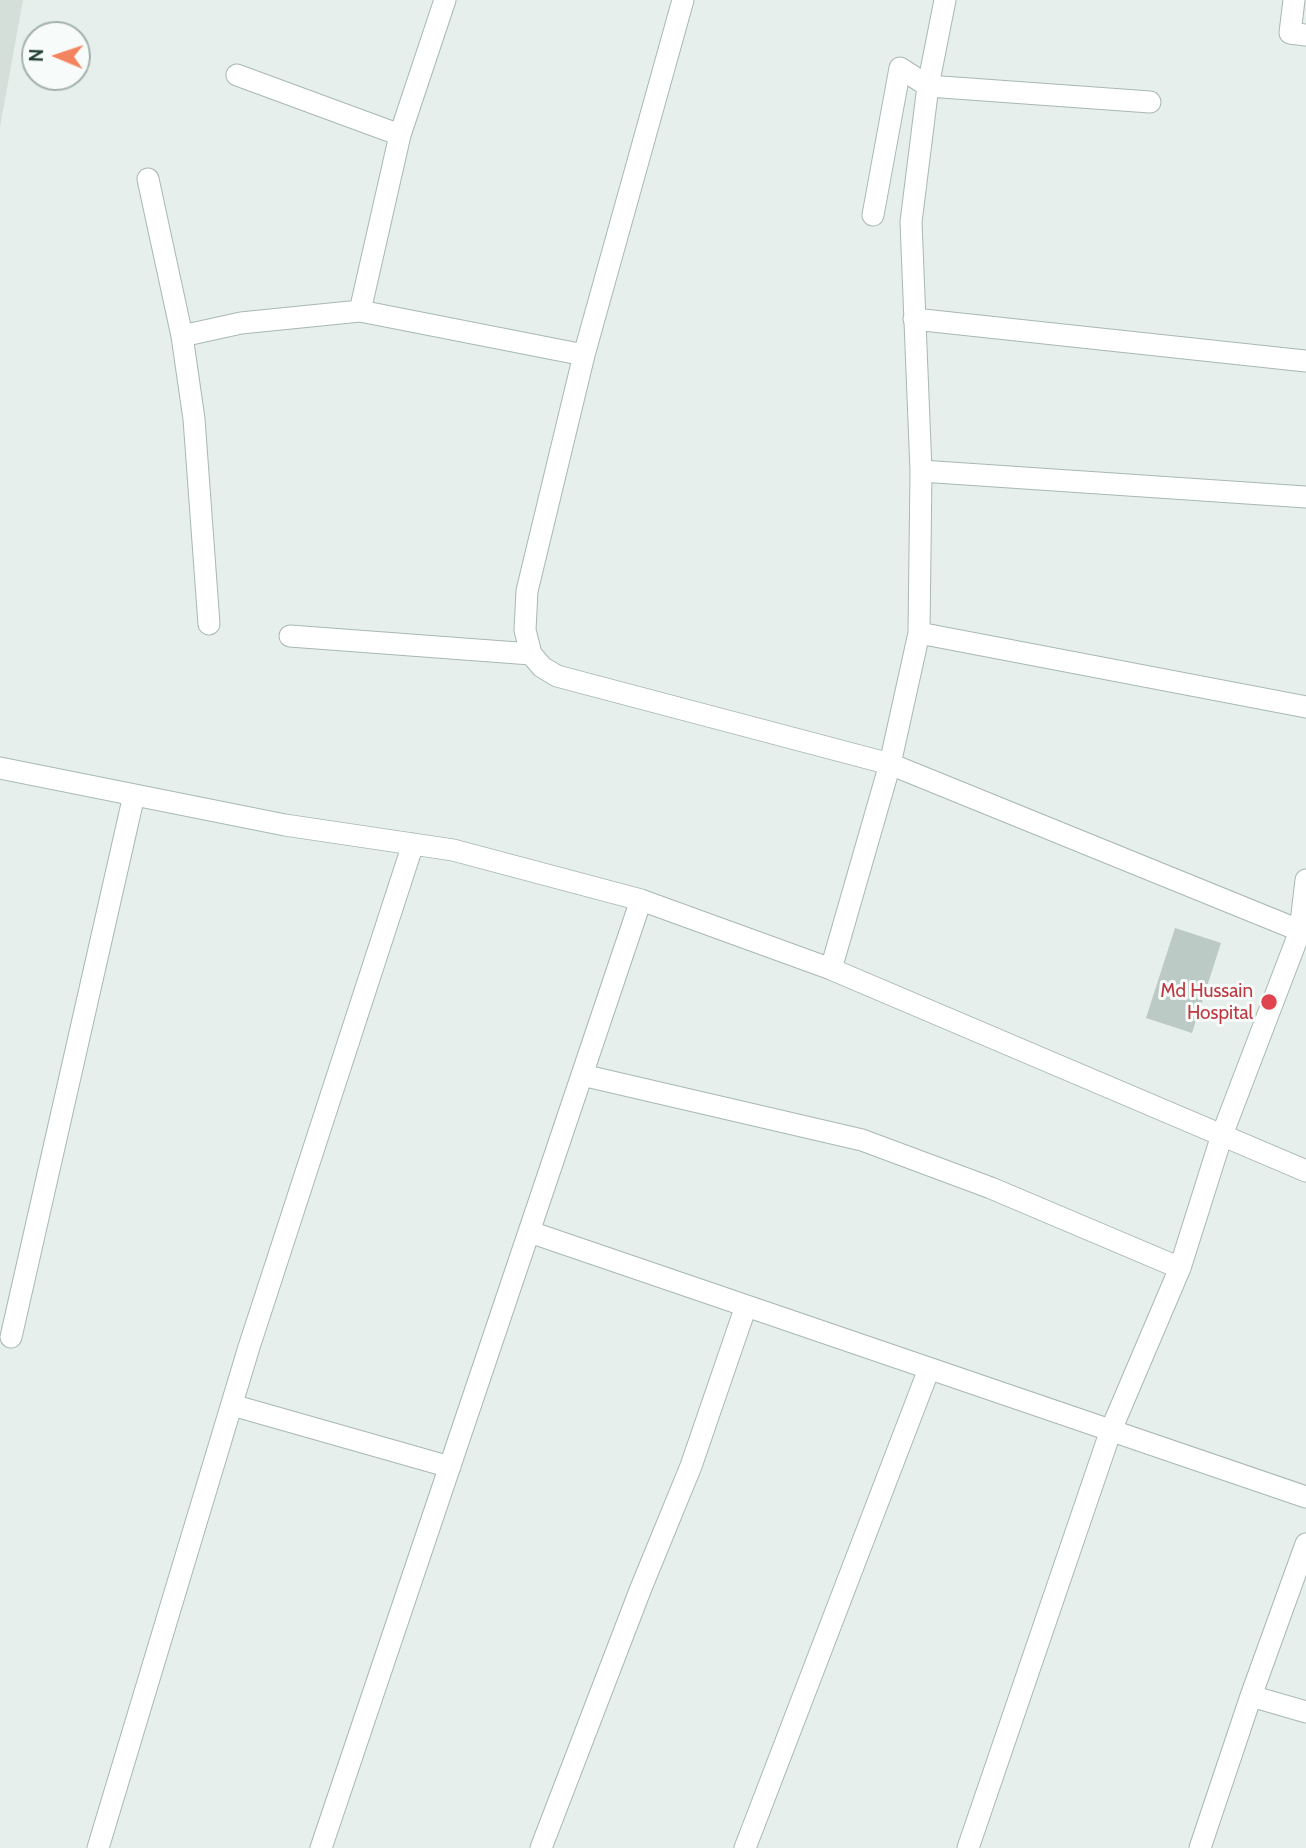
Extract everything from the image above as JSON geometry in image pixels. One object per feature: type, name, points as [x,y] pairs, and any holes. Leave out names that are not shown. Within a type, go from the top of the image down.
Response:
[{"type":"street","points":[[360,311],[400,135],[445,0]]},
{"type":"street","points":[[684,0],[584,355],[527,590],[524,631],[531,654],[542,667],[557,676],[891,764],[1303,932]]},
{"type":"street","points":[[831,969],[891,764],[919,633],[921,471],[911,222],[929,86],[945,0]]},
{"type":"street","points":[[1294,0],[1290,33],[1306,35]]},
{"type":"street","points":[[873,215],[900,68],[929,86],[1150,102]]},
{"type":"street","points":[[237,75],[400,135]]},
{"type":"street","points":[[148,180],[182,337],[194,419],[209,624]]},
{"type":"street","points":[[182,337],[241,323],[360,311],[584,355]]},
{"type":"street","points":[[914,319],[1306,361]]},
{"type":"street","points":[[921,471],[1306,497]]},
{"type":"street","points":[[919,633],[1306,707]]},
{"type":"street","points":[[290,636],[531,654]]},
{"type":"street","points":[[0,768],[285,825],[453,850],[641,900],[831,969],[1306,1171]]},
{"type":"street","points":[[11,1337],[134,795]]},
{"type":"street","points":[[98,1848],[232,1405],[413,844]]},
{"type":"street","points":[[968,1848],[1111,1430],[1180,1268],[1222,1135],[1303,932],[1306,880]]},
{"type":"street","points":[[321,1848],[641,900]]},
{"type":"street","points":[[582,1075],[862,1140],[991,1188],[1180,1268]]},
{"type":"street","points":[[530,1232],[1306,1497]]},
{"type":"street","points":[[541,1848],[691,1466],[746,1306]]},
{"type":"street","points":[[744,1848],[929,1368]]},
{"type":"street","points":[[232,1405],[450,1467]]},
{"type":"street","points":[[1200,1848],[1306,1544]]},
{"type":"street","points":[[1251,1696],[1306,1712]]},
{"type":"shaded area","points":[[0,0],[23,0],[0,127]]},
{"type":"building","points":[[1175,928],[1221,943],[1192,1033],[1146,1018]]},
{"type":"place","name":"Md Hussain Hospital","points":[[1269,1002]]}]
